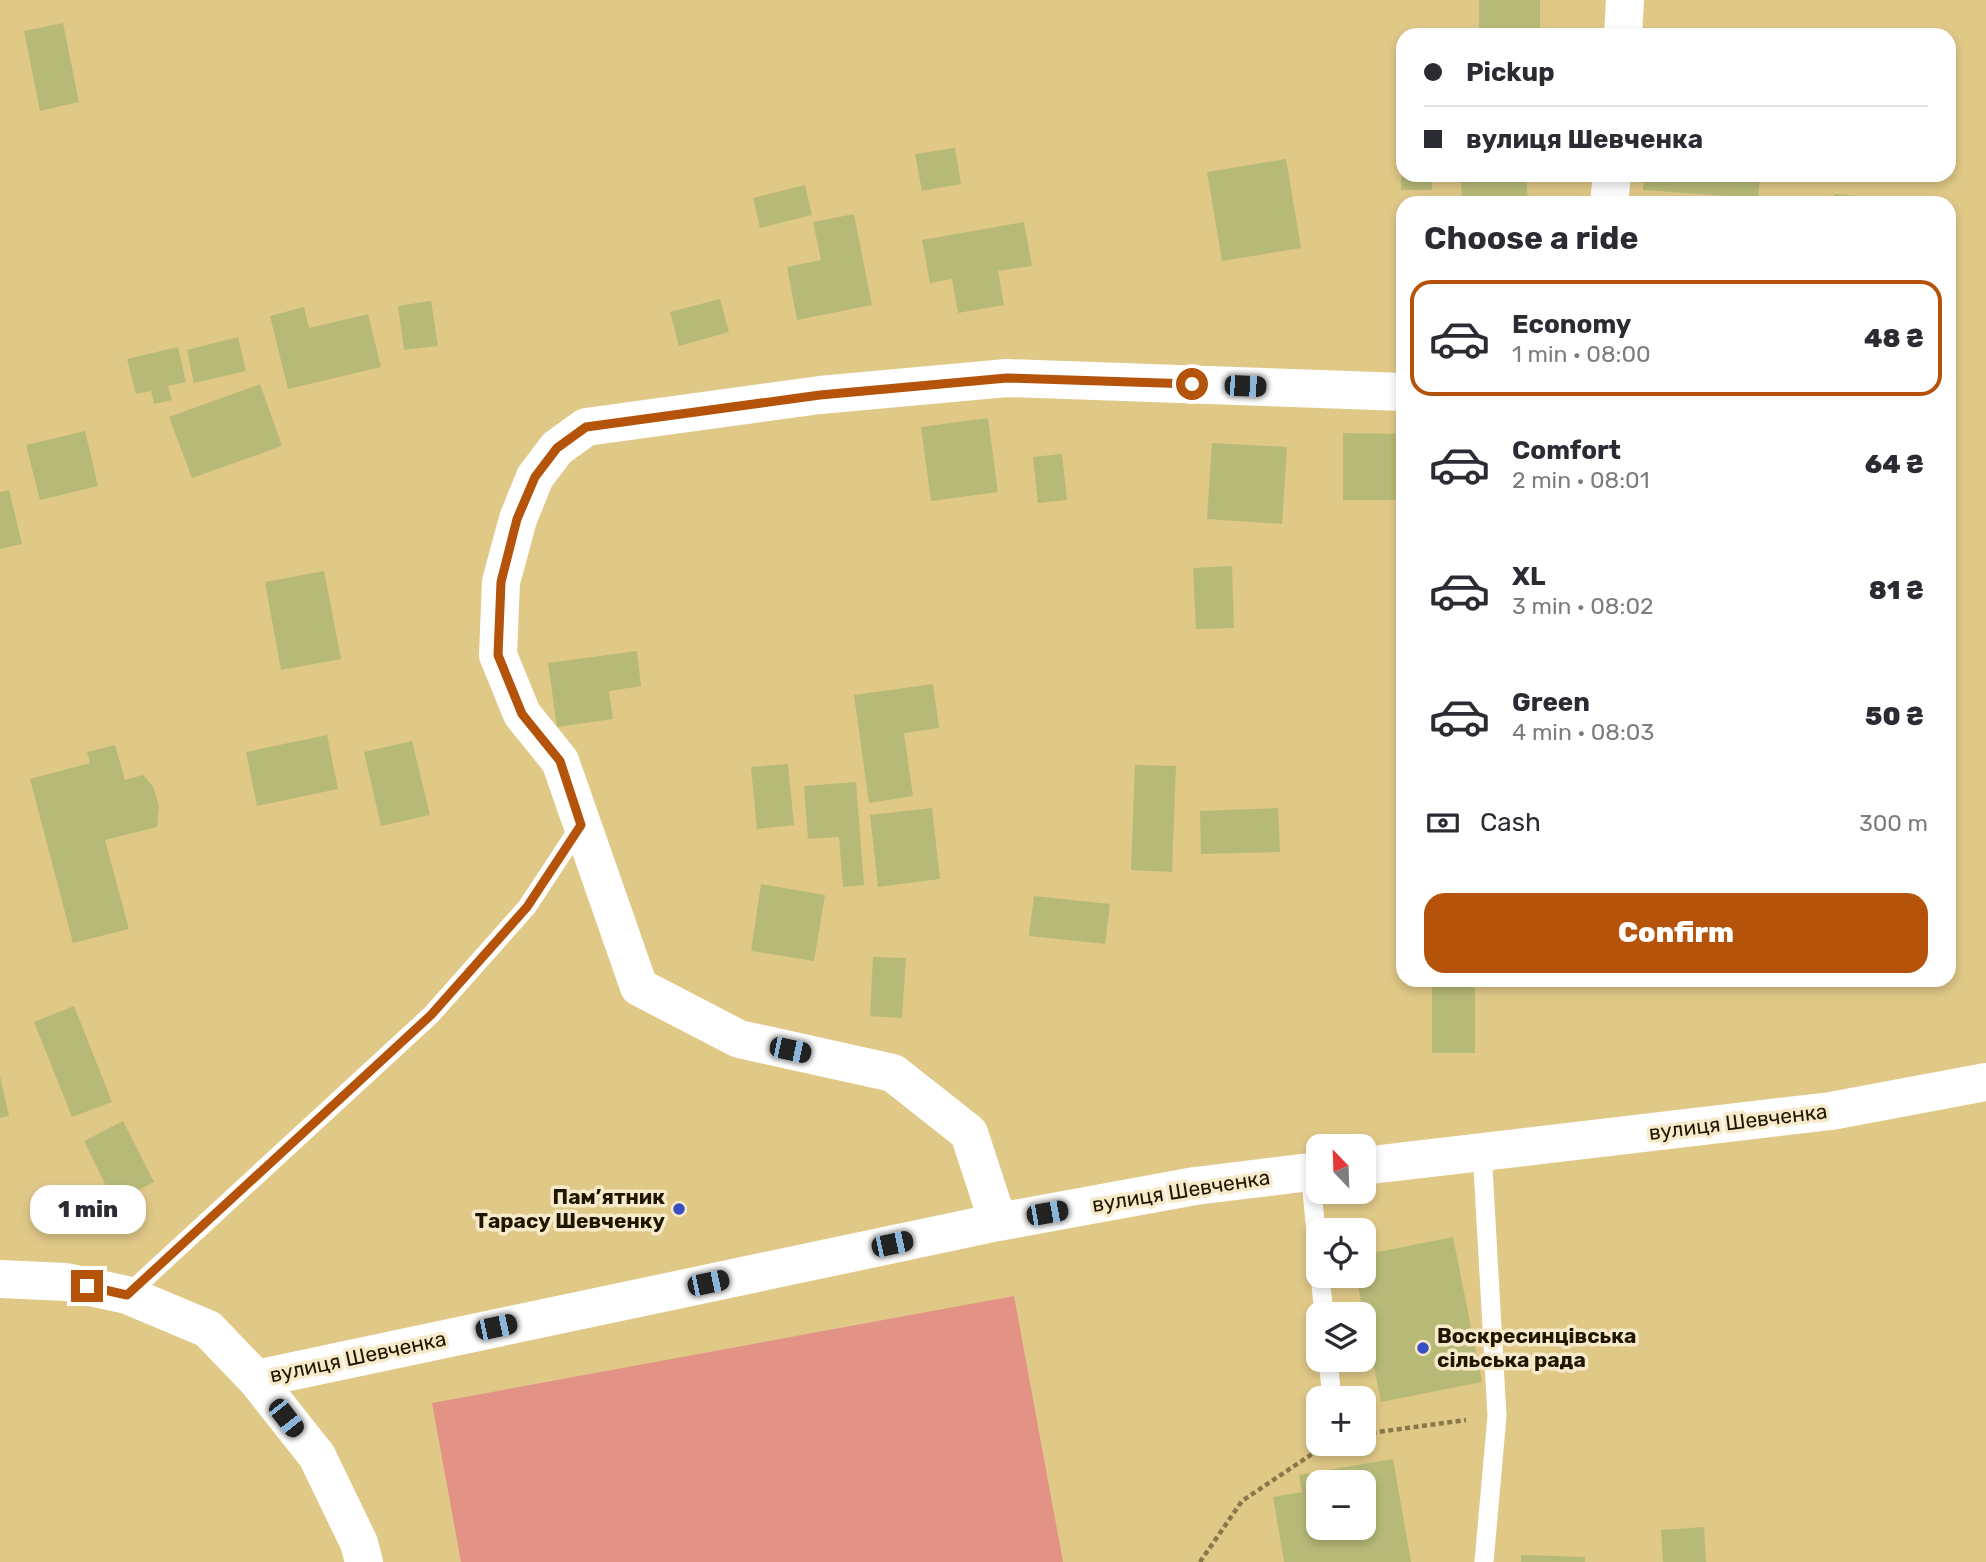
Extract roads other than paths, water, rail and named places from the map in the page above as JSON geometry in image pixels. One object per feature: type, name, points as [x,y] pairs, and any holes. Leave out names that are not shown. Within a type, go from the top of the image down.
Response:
[{"type":"street","points":[[1623,28],[1625,0]]},
{"type":"street","points":[[998,1222],[969,1133],[893,1073],[739,1039],[639,987],[560,761],[522,714],[498,655],[501,582],[517,519],[535,477],[557,448],[586,427],[820,395],[1007,378],[1396,392]]},
{"type":"street","name":"вулиця Шевченка","points":[[1376,1164],[1831,1111],[1986,1082]]},
{"type":"street","name":"вулиця Шевченка","points":[[0,1279],[66,1282],[127,1295],[208,1329],[256,1379],[998,1222],[1195,1186],[1306,1173]]},
{"type":"street","points":[[256,1379],[317,1456],[359,1543],[364,1562]]},
{"type":"lane","points":[[127,1295],[431,1015],[527,907],[581,825]]},
{"type":"lane","points":[[1483,1152],[1497,1416],[1484,1562]]},
{"type":"place","name":"Пам’ятник Тарасу Шевченку","points":[[679,1209]]},
{"type":"place","name":"Воскресинцівська сільська рада","points":[[1423,1348]]}]
